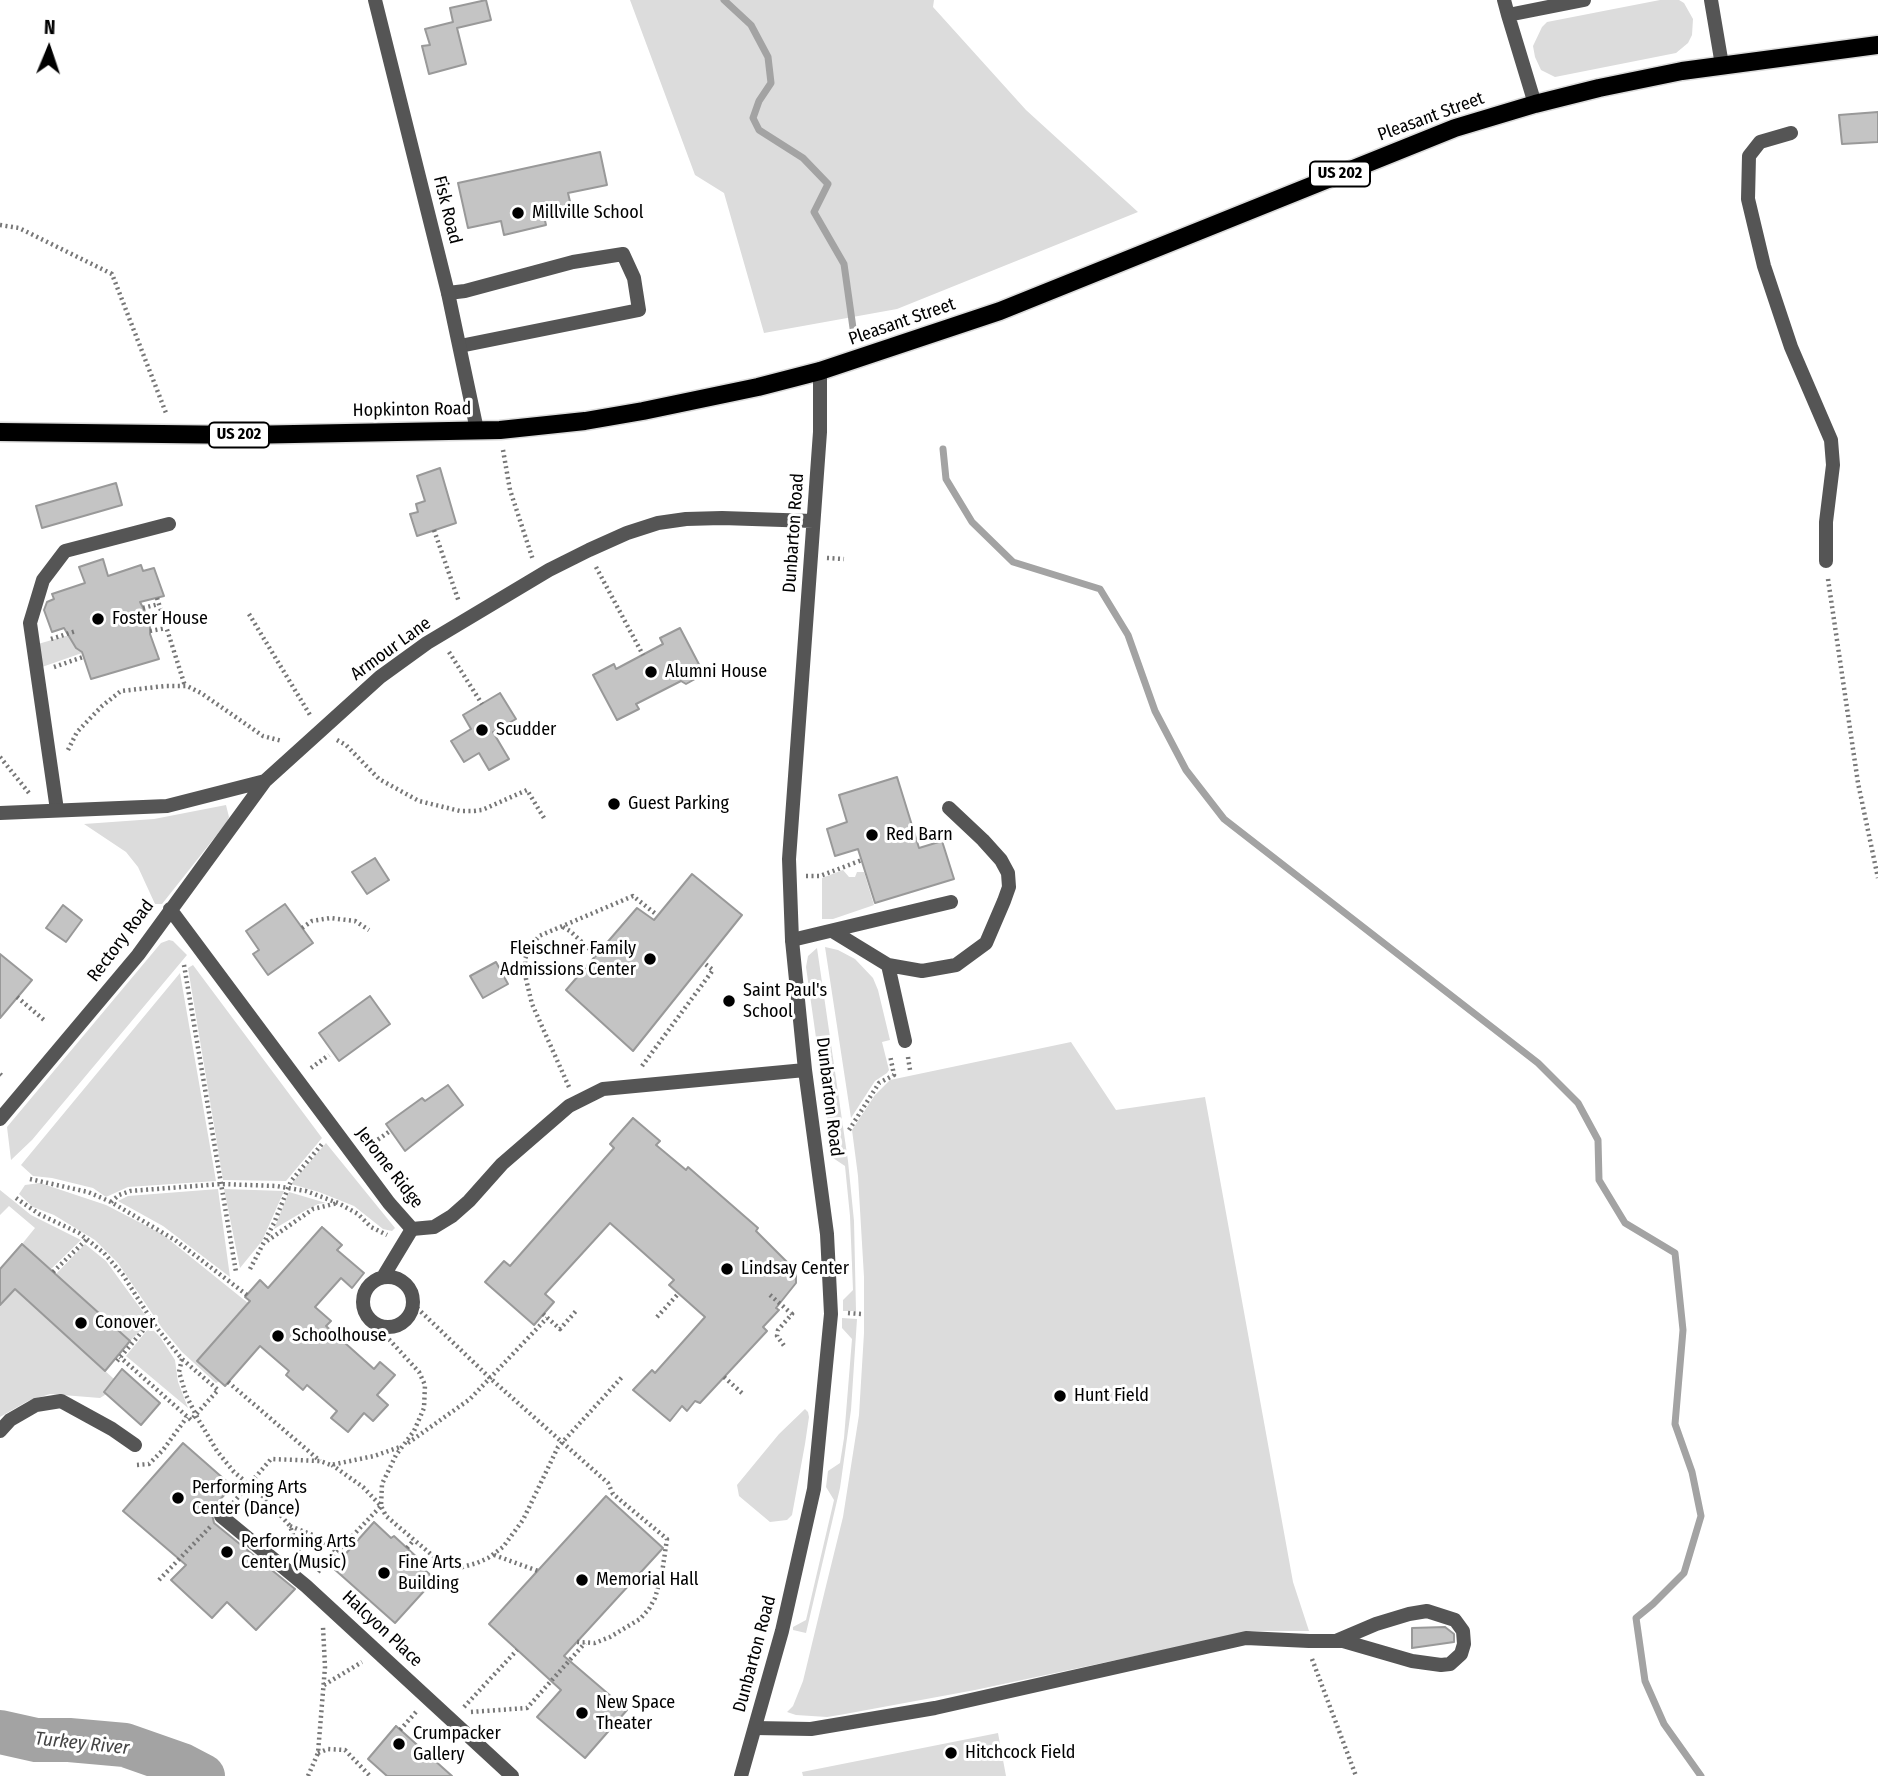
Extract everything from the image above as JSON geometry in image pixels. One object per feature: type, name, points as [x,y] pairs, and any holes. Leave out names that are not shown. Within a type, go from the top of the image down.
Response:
[{"type":"main road","name":"Pleasant Street","points":[[820,371],[1000,311],[1455,128],[1599,88],[1722,65],[1878,45]]},
{"type":"main road","name":"Hopkinton Road","points":[[0,432],[174,434],[524,428],[596,419],[758,387],[820,371]]},
{"type":"street","name":"Fisk Road","points":[[375,0],[448,293],[477,430]]},
{"type":"street","points":[[1504,0],[1535,104]]},
{"type":"street","points":[[1508,15],[1584,0]]},
{"type":"street","points":[[1711,0],[1722,65]]},
{"type":"street","points":[[1791,133],[1760,142],[1749,156],[1748,199],[1764,266],[1791,347],[1831,440],[1833,465],[1826,522],[1826,561]]},
{"type":"street","points":[[448,293],[465,291],[573,262],[623,254],[634,278],[639,310],[460,346]]},
{"type":"street","name":"Dunbarton Road","points":[[741,1776],[782,1631],[814,1489],[831,1314],[827,1234],[805,1070],[792,940],[789,859],[820,432],[820,371]]},
{"type":"street","name":"Armour Lane","points":[[0,813],[167,806],[265,781],[380,677],[439,636],[589,550],[658,523],[686,519],[722,517],[813,521]]},
{"type":"street","points":[[57,810],[30,623],[43,579],[65,551],[169,524]]},
{"type":"street","name":"Rectory Road","points":[[0,1119],[138,955],[265,781]]},
{"type":"street","points":[[834,932],[888,965],[922,971],[956,965],[986,943],[1009,887],[1008,873],[1001,860],[983,840],[949,808]]},
{"type":"street","points":[[792,940],[951,902]]},
{"type":"street","name":"Jerome Ridge","points":[[170,909],[354,1157],[412,1229],[434,1227],[452,1216],[502,1164],[576,1102],[603,1089],[805,1070]]},
{"type":"street","points":[[888,965],[905,1041]]},
{"type":"street","points":[[383,1276],[401,1280],[412,1292],[410,1316],[397,1326],[381,1327],[374,1323],[364,1311],[364,1293],[368,1285],[383,1276],[412,1229]]},
{"type":"street","points":[[0,1431],[10,1420],[36,1405],[61,1401],[135,1445]]},
{"type":"street","name":"Halcyon Place","points":[[221,1516],[308,1583],[323,1602],[512,1776]]},
{"type":"street","points":[[755,1728],[811,1729],[935,1708],[1246,1638],[1336,1641],[1361,1645],[1432,1665],[1450,1664],[1461,1654],[1464,1644],[1463,1631],[1455,1620],[1427,1611],[1376,1624],[1336,1641]]},
{"type":"path","points":[[0,225],[19,228],[112,274],[174,434]]},
{"type":"path","points":[[502,448],[510,490],[527,537],[537,578]]},
{"type":"path","points":[[434,530],[466,620]]},
{"type":"path","points":[[589,550],[643,655]]},
{"type":"path","points":[[826,558],[844,559]]},
{"type":"path","points":[[1826,561],[1858,783],[1878,878]]},
{"type":"path","points":[[157,598],[185,686]]},
{"type":"path","points":[[143,608],[159,604]]},
{"type":"path","points":[[249,614],[312,719]]},
{"type":"path","points":[[150,631],[166,628]]},
{"type":"path","points":[[33,644],[76,631]]},
{"type":"path","points":[[439,636],[482,704]]},
{"type":"path","points":[[37,672],[83,657]]},
{"type":"path","points":[[53,779],[77,732],[121,691],[139,687],[185,686],[201,693],[263,736],[302,749]]},
{"type":"path","points":[[333,738],[346,745],[379,779],[419,801],[460,811],[474,811],[527,790],[544,818]]},
{"type":"path","points":[[0,757],[41,811]]},
{"type":"path","points":[[802,876],[820,876],[862,860]]},
{"type":"path","points":[[576,1102],[532,1004],[525,959],[535,939],[633,896],[657,915]]},
{"type":"path","points":[[302,928],[312,921],[330,919],[355,921],[369,930]]},
{"type":"path","points":[[562,926],[570,930],[596,955]]},
{"type":"path","points":[[627,1087],[713,970],[704,963]]},
{"type":"path","points":[[184,965],[236,1272]]},
{"type":"path","points":[[17,997],[44,1020]]},
{"type":"path","points":[[849,1130],[878,1083],[894,1075],[890,1055]]},
{"type":"path","points":[[250,1269],[291,1181],[335,1130]]},
{"type":"path","points":[[354,1157],[390,1130]]},
{"type":"path","points":[[30,1179],[89,1192],[111,1202],[175,1240],[247,1295]]},
{"type":"path","points":[[111,1202],[130,1191],[221,1184],[288,1188],[306,1191],[338,1203],[358,1214],[371,1227],[403,1243]]},
{"type":"path","points":[[16,1198],[39,1214],[60,1222],[104,1253],[123,1275],[153,1322],[182,1359],[218,1390],[191,1420],[118,1359],[153,1322]]},
{"type":"path","points":[[263,1244],[313,1209],[338,1203]]},
{"type":"path","points":[[53,1272],[87,1239]]},
{"type":"path","points":[[657,1317],[678,1294]]},
{"type":"path","points":[[770,1294],[792,1314],[778,1330],[777,1336],[785,1347]]},
{"type":"path","points":[[413,1304],[491,1379],[608,1483],[613,1494],[667,1539],[662,1573],[649,1609],[640,1619],[610,1637],[595,1643],[577,1642]]},
{"type":"path","points":[[331,1465],[402,1447],[470,1399],[491,1379],[545,1316],[560,1329],[576,1311]]},
{"type":"path","points":[[290,1526],[308,1583],[381,1506],[382,1484],[414,1431],[424,1408],[425,1385],[413,1365],[374,1323]]},
{"type":"path","points":[[182,1359],[179,1372],[186,1395],[217,1451],[234,1472],[249,1483],[290,1526],[315,1536],[336,1553]]},
{"type":"path","points":[[234,1501],[271,1459],[320,1461],[331,1465],[363,1487],[381,1506],[386,1516],[446,1567],[468,1566],[493,1555],[503,1547],[523,1520],[547,1467],[562,1442],[622,1377]]},
{"type":"path","points":[[724,1377],[743,1394]]},
{"type":"path","points":[[228,1382],[320,1461]]},
{"type":"path","points":[[159,1580],[221,1516]]},
{"type":"path","points":[[407,1548],[414,1539]]},
{"type":"path","points":[[493,1555],[538,1571]]},
{"type":"path","points":[[308,1776],[318,1753],[324,1685],[323,1602]]},
{"type":"path","points":[[1307,1641],[1356,1776]]},
{"type":"path","points":[[517,1650],[459,1713],[527,1708],[585,1643]]},
{"type":"path","points":[[324,1685],[378,1652]]},
{"type":"path","points":[[318,1753],[328,1749],[345,1750],[370,1776]]},
{"type":"shaded area","points":[[630,0],[934,0],[933,7],[1026,110],[1138,212],[897,309],[764,333],[724,193],[695,175]]},
{"type":"shaded area","points":[[1660,0],[1679,0],[1684,3],[1693,19],[1692,35],[1688,43],[1676,53],[1555,77],[1541,70],[1533,46],[1547,22]]},
{"type":"shaded area","points":[[76,633],[73,644],[82,653],[42,667],[38,644]]},
{"type":"shaded area","points":[[226,805],[229,817],[227,822],[162,904],[155,904],[138,867],[126,852],[84,824],[154,819]]},
{"type":"shaded area","points":[[843,870],[849,877],[855,877],[857,872],[864,872],[874,905],[833,919],[822,919],[822,878]]},
{"type":"shaded area","points":[[169,940],[187,955],[32,1140],[11,1160],[7,1127],[161,943]]},
{"type":"shaded area","points":[[825,947],[855,959],[873,978],[890,1040],[882,1042],[889,1070],[875,1081],[851,1118]]},
{"type":"shaded area","points":[[817,948],[848,1161],[854,1221],[856,1311],[843,1311],[843,1300],[853,1290],[845,1166],[833,1158],[806,967],[808,956]]},
{"type":"shaded area","points":[[193,965],[322,1138],[286,1181],[223,1180],[188,968]]},
{"type":"shaded area","points":[[180,973],[216,1181],[128,1187],[106,1197],[93,1188],[33,1176],[21,1165]]},
{"type":"shaded area","name":"Hunt Field","points":[[1071,1042],[1116,1110],[1205,1097],[1293,1582],[1309,1631],[1253,1631],[975,1690],[827,1717],[787,1712],[793,1706],[803,1681],[843,1517],[859,1415],[864,1277],[858,1176],[852,1130],[875,1095],[890,1080]]},
{"type":"shaded area","points":[[326,1143],[395,1228],[392,1231],[383,1229],[354,1206],[291,1184]]},
{"type":"shaded area","points":[[40,1183],[106,1205],[162,1234],[248,1303],[220,1381],[216,1383],[182,1352],[162,1328],[118,1263],[95,1240],[54,1215],[33,1207],[19,1194],[25,1185]]},
{"type":"shaded area","points":[[218,1189],[230,1277],[163,1226],[118,1201],[128,1196]]},
{"type":"shaded area","points":[[224,1189],[284,1191],[262,1241],[240,1268]]},
{"type":"shaded area","points":[[0,1190],[31,1215],[81,1240],[51,1269],[22,1244],[35,1228],[9,1206],[0,1215]]},
{"type":"shaded area","points":[[289,1192],[326,1203],[306,1210],[274,1229]]},
{"type":"shaded area","points":[[85,1244],[106,1261],[146,1316],[147,1324],[130,1341],[56,1274]]},
{"type":"shaded area","points":[[15,1289],[114,1379],[104,1391],[108,1393],[100,1398],[50,1394],[28,1401],[0,1417],[0,1305]]},
{"type":"shaded area","points":[[842,1318],[857,1319],[851,1410],[840,1488],[806,1633],[793,1630],[793,1627],[806,1620],[834,1500],[826,1487],[828,1471],[840,1463],[844,1438],[852,1339],[842,1328]]},
{"type":"shaded area","points":[[148,1329],[152,1329],[160,1337],[175,1360],[178,1382],[188,1408],[126,1356]]},
{"type":"shaded area","points":[[805,1409],[809,1417],[792,1515],[787,1520],[770,1522],[739,1496],[737,1485],[779,1434]]},
{"type":"shaded area","name":"Hitchcock Field","points":[[998,1733],[1006,1776],[803,1776],[802,1772]]},
{"type":"building","points":[[486,0],[491,20],[457,28],[466,64],[429,74],[422,46],[430,45],[425,29],[453,22],[450,8]]},
{"type":"building","points":[[1878,112],[1878,142],[1842,144],[1839,115]]},
{"type":"building","points":[[600,152],[607,185],[568,193],[571,206],[543,212],[546,225],[504,235],[501,221],[468,228],[458,183]]},
{"type":"building","points":[[440,468],[456,523],[417,536],[410,514],[418,512],[416,504],[425,501],[417,476]]},
{"type":"building","points":[[116,483],[122,505],[42,528],[36,506]]},
{"type":"building","name":"Foster House","points":[[103,559],[108,576],[141,565],[143,571],[154,568],[164,596],[140,602],[150,621],[150,634],[159,659],[91,679],[82,652],[76,648],[64,628],[52,632],[44,610],[47,602],[54,599],[52,594],[85,583],[79,567]]},
{"type":"building","name":"Alumni House","points":[[680,628],[704,674],[686,684],[681,681],[636,704],[639,709],[617,720],[593,675],[614,664],[616,669],[663,644],[660,638]]},
{"type":"building","name":"Scudder","points":[[500,693],[516,719],[493,732],[509,759],[489,770],[479,753],[464,762],[451,741],[471,729],[463,715]]},
{"type":"building","name":"Red Barn","points":[[897,777],[919,848],[942,841],[954,879],[875,903],[858,849],[835,856],[827,829],[847,822],[839,795]]},
{"type":"building","points":[[375,858],[389,880],[367,894],[352,872]]},
{"type":"building","name":"Fleischner Family Admissions Center","points":[[692,874],[742,915],[633,1051],[566,990],[637,908],[654,920]]},
{"type":"building","points":[[285,904],[313,943],[268,975],[253,954],[259,950],[246,931]]},
{"type":"building","points":[[63,905],[82,920],[66,942],[46,928]]},
{"type":"building","points":[[0,954],[32,980],[0,1018]]},
{"type":"building","points":[[496,962],[508,984],[483,998],[470,976]]},
{"type":"building","points":[[370,996],[390,1024],[339,1061],[319,1033]]},
{"type":"building","points":[[448,1085],[463,1105],[405,1151],[386,1124],[422,1098],[425,1101]]},
{"type":"building","name":"Lindsay Center","points":[[633,1118],[660,1141],[656,1145],[686,1170],[688,1167],[758,1228],[756,1231],[796,1271],[796,1283],[776,1308],[779,1310],[763,1327],[767,1331],[700,1403],[695,1401],[687,1411],[682,1406],[670,1421],[633,1390],[652,1370],[655,1373],[705,1317],[669,1285],[674,1280],[610,1223],[545,1294],[554,1302],[534,1325],[485,1282],[504,1261],[510,1266],[614,1148],[610,1144]]},
{"type":"building","name":"Schoolhouse","points":[[322,1227],[342,1245],[337,1250],[364,1273],[352,1288],[341,1278],[315,1307],[331,1321],[326,1326],[374,1369],[380,1362],[395,1375],[377,1395],[388,1405],[373,1421],[364,1413],[348,1432],[331,1418],[337,1411],[307,1385],[303,1390],[286,1375],[289,1371],[260,1346],[225,1386],[197,1361],[250,1301],[245,1297],[260,1280],[268,1288]]},
{"type":"building","name":"Conover","points":[[22,1244],[130,1341],[105,1371],[15,1289],[0,1305],[0,1269]]},
{"type":"building","points":[[122,1369],[160,1403],[141,1425],[104,1392]]},
{"type":"building","points":[[183,1443],[232,1486],[211,1510],[214,1523],[295,1589],[256,1630],[227,1602],[212,1618],[171,1580],[186,1565],[123,1511]]},
{"type":"building","name":"Memorial Hall","points":[[606,1496],[663,1548],[564,1656],[627,1710],[585,1758],[537,1717],[561,1690],[489,1624]]},
{"type":"building","name":"Fine Arts Building","points":[[374,1522],[421,1561],[418,1564],[435,1579],[395,1623],[333,1568]]},
{"type":"building","points":[[1445,1627],[1454,1634],[1454,1642],[1412,1648],[1412,1628]]},
{"type":"building","name":"Crumpacker Gallery","points":[[396,1726],[452,1776],[387,1776],[368,1759]]},
{"type":"waterway","points":[[724,0],[751,25],[768,57],[771,83],[759,101],[753,118],[759,130],[803,158],[828,184],[814,212],[844,264],[853,328]]},
{"type":"waterway","points":[[943,449],[946,479],[972,522],[1013,562],[1100,589],[1128,635],[1155,711],[1186,770],[1224,819],[1538,1063],[1578,1103],[1598,1140],[1599,1180],[1625,1223],[1675,1253],[1683,1330],[1675,1424],[1692,1472],[1701,1516],[1684,1573],[1636,1618],[1645,1681],[1664,1724],[1701,1776]]},
{"type":"waterway","name":"Turkey River","points":[[0,1732],[36,1740],[125,1745],[182,1765],[203,1776]]},
{"type":"place","name":"Millville School","points":[[518,213]]},
{"type":"place","name":"Foster House","points":[[98,619]]},
{"type":"place","name":"Alumni House","points":[[651,672]]},
{"type":"place","name":"Scudder","points":[[482,730]]},
{"type":"place","name":"Guest Parking","points":[[614,804]]},
{"type":"place","name":"Red Barn","points":[[872,835]]},
{"type":"place","name":"Fleischner Family Admissions Center","points":[[650,959]]},
{"type":"place","name":"Saint Paul's School","points":[[729,1001]]},
{"type":"place","name":"Lindsay Center","points":[[727,1269]]},
{"type":"place","name":"Conover","points":[[81,1323]]},
{"type":"place","name":"Schoolhouse","points":[[278,1336]]},
{"type":"place","name":"Hunt Field","points":[[1060,1396]]},
{"type":"place","name":"Performing Arts Center (Dance)","points":[[178,1498]]},
{"type":"place","name":"Performing Arts Center (Music)","points":[[227,1552]]},
{"type":"place","name":"Fine Arts Building","points":[[384,1573]]},
{"type":"place","name":"Memorial Hall","points":[[582,1580]]},
{"type":"place","name":"New Space Theater","points":[[582,1713]]},
{"type":"place","name":"Crumpacker Gallery","points":[[399,1744]]},
{"type":"place","name":"Hitchcock Field","points":[[951,1753]]}]
